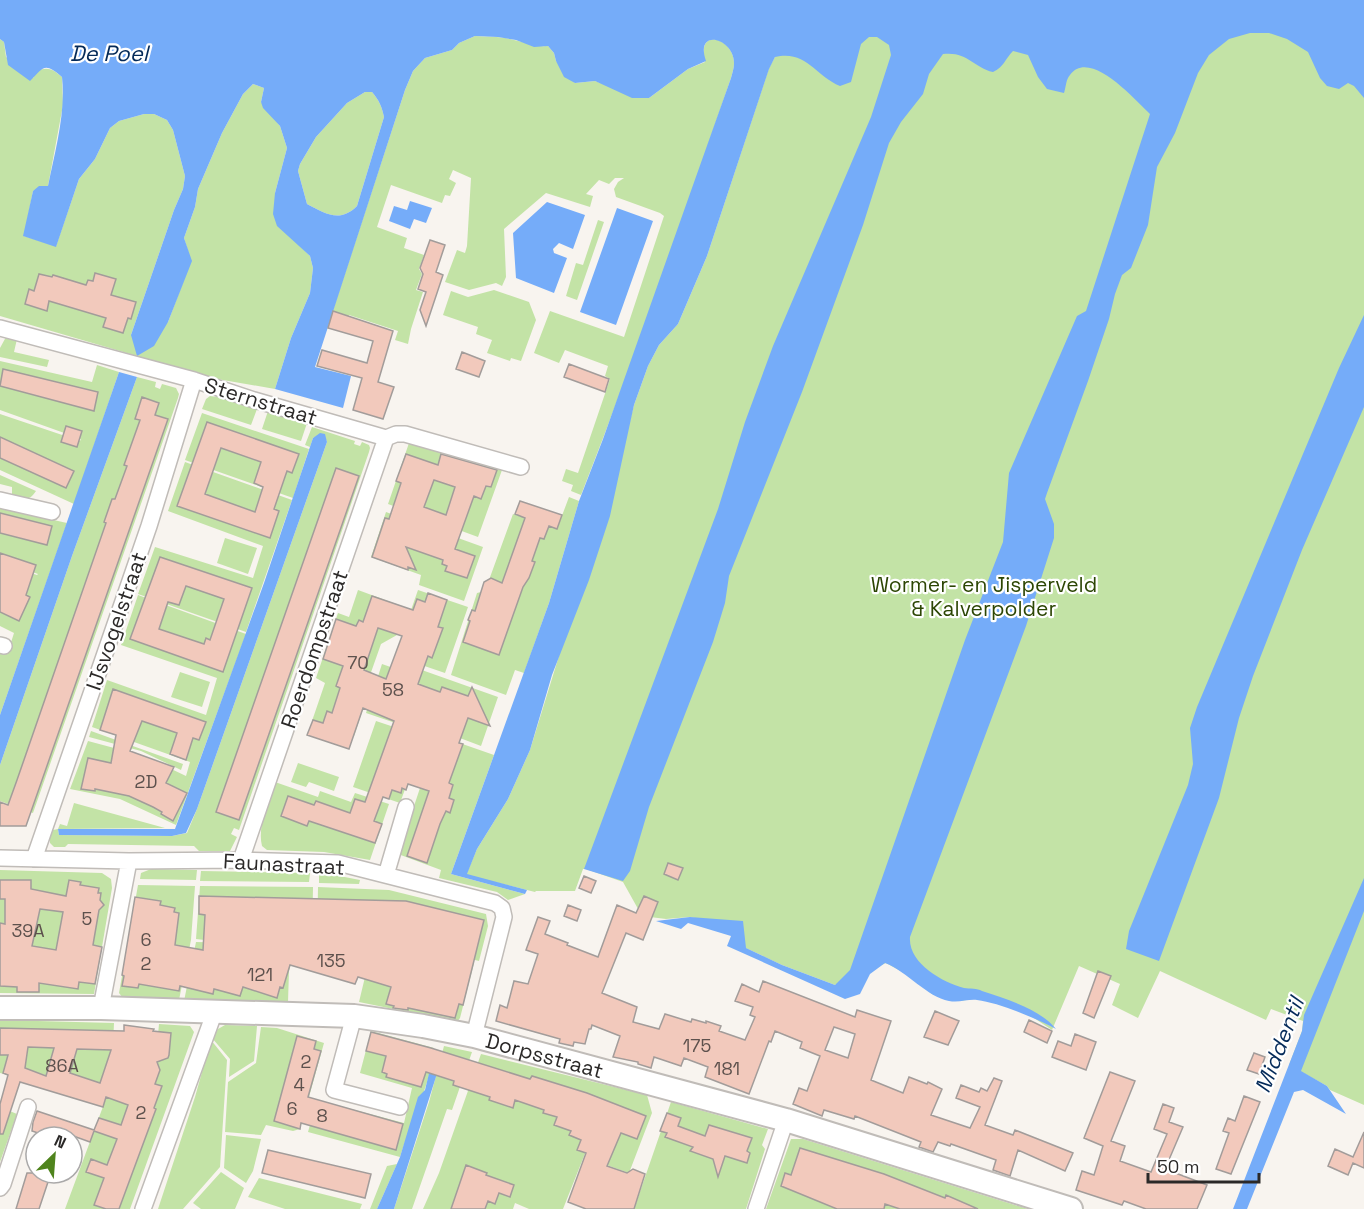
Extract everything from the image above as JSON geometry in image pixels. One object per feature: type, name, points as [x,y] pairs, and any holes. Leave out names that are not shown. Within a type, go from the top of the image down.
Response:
[{"type":"street","name":"Sternstraat","points":[[0,328],[194,380],[386,438],[396,434],[405,434],[521,467]]},
{"type":"street","name":"IJsvogelstraat","points":[[34,859],[149,526],[194,380]]},
{"type":"street","name":"Roerdompstraat","points":[[241,860],[386,438]]},
{"type":"street","points":[[0,500],[52,512]]},
{"type":"street","points":[[386,875],[406,807]]},
{"type":"street","name":"Faunastraat","points":[[0,858],[338,863],[495,903],[502,908],[504,917],[474,1036]]},
{"type":"street","points":[[101,1008],[129,861]]},
{"type":"street","name":"Dorpsstraat","points":[[0,1008],[101,1008],[354,1016],[423,1026],[474,1036],[786,1120],[1071,1209]]},
{"type":"street","points":[[143,1209],[215,1011]]},
{"type":"street","points":[[354,1016],[334,1090],[400,1107]]},
{"type":"street","points":[[0,1188],[28,1107]]},
{"type":"street","points":[[756,1209],[786,1120]]},
{"type":"green space","name":"Wormer- en Jisperveld & Kalverpolder","points":[[786,0],[1364,0],[1364,1105],[1330,1090],[1327,1086],[1289,1065],[1302,1031],[1303,1021],[1271,1009],[1266,1020],[1160,971],[1138,1018],[1112,1005],[1120,984],[1079,966],[1052,1030],[1010,1002],[988,996],[961,1001],[932,994],[908,975],[886,963],[835,985],[782,965],[735,943],[741,927],[690,917],[666,919],[642,916],[623,882],[586,869],[583,869],[575,891],[535,892],[466,875],[477,849],[508,799],[530,750],[623,448],[634,405],[648,366],[659,345],[678,324],[707,256],[769,68],[775,57]]},
{"type":"green space","points":[[475,36],[504,38],[548,46],[554,53],[556,61],[575,83],[595,81],[641,98],[649,98],[688,69],[705,62],[704,50],[706,43],[710,40],[723,43],[733,55],[734,66],[731,78],[695,183],[640,340],[581,495],[571,491],[573,485],[562,481],[566,469],[578,473],[610,379],[605,376],[608,366],[565,350],[559,363],[534,353],[550,311],[624,337],[664,216],[616,197],[614,189],[624,178],[615,178],[609,184],[599,180],[586,194],[593,196],[590,207],[546,193],[504,229],[506,277],[502,286],[496,283],[469,290],[445,282],[457,250],[465,253],[467,246],[471,178],[453,170],[449,179],[456,183],[450,196],[445,195],[442,203],[391,185],[377,227],[407,238],[404,248],[424,255],[419,269],[422,274],[416,290],[423,292],[408,344],[395,340],[398,331],[349,315],[347,322],[331,316],[413,71],[425,58],[452,50],[459,43]]},
{"type":"green space","points":[[0,39],[4,42],[6,57],[33,78],[37,71],[44,69],[53,71],[62,77],[63,105],[48,186],[33,191],[24,236],[56,246],[79,179],[95,159],[110,128],[119,121],[144,114],[154,114],[167,120],[173,130],[185,176],[183,189],[131,335],[168,322],[191,261],[184,238],[195,207],[198,189],[222,133],[243,94],[253,84],[264,88],[261,102],[280,126],[287,148],[275,193],[300,246],[310,256],[313,268],[310,293],[291,338],[275,389],[194,375],[0,316]]},
{"type":"green space","points":[[365,92],[372,92],[380,104],[384,117],[357,206],[345,214],[327,214],[307,204],[298,171],[300,164],[316,137],[347,103]]},
{"type":"green space","points":[[598,220],[604,222],[577,300],[566,296],[576,263],[583,265]]},
{"type":"green space","points":[[494,290],[529,302],[536,320],[521,361],[511,358],[510,361],[487,353],[492,340],[476,334],[478,327],[443,315],[451,291],[468,297]]},
{"type":"green space","points":[[6,337],[17,339],[14,352],[49,360],[47,367],[0,357],[0,348]]},
{"type":"green space","points":[[0,361],[92,382],[97,365],[119,372],[74,504],[0,470],[0,414],[80,441],[81,439],[0,410]]},
{"type":"green space","points":[[137,377],[156,382],[155,387],[160,389],[162,384],[176,388],[179,394],[33,813],[0,801],[0,765]]},
{"type":"green space","points":[[210,396],[257,409],[251,425],[202,409],[206,399]]},
{"type":"green space","points":[[268,411],[307,423],[301,441],[262,429]]},
{"type":"green space","points":[[202,413],[309,449],[293,498],[185,460]]},
{"type":"green space","points":[[312,427],[355,441],[354,444],[360,446],[362,442],[369,445],[369,452],[239,830],[234,828],[231,834],[237,837],[230,851],[199,851],[194,846],[68,844],[65,847],[54,847],[50,843],[50,836],[53,830],[58,829],[59,835],[172,836],[187,833],[327,442],[325,437],[319,435],[313,438],[310,447],[305,445]]},
{"type":"green space","points":[[409,443],[502,470],[478,537],[388,504]]},
{"type":"green space","points":[[185,462],[292,500],[246,632],[138,594],[155,547],[253,578],[263,546],[168,511]]},
{"type":"green space","points":[[0,475],[36,491],[28,498],[12,497],[12,487],[0,484]]},
{"type":"green space","points":[[569,497],[579,501],[549,603],[524,673],[515,670],[506,695],[451,675],[477,593],[485,591],[513,514],[557,529]]},
{"type":"green space","points":[[0,508],[67,523],[0,715],[0,651],[8,652],[14,633],[0,626],[0,563],[38,574],[0,560]]},
{"type":"green space","points":[[386,512],[483,547],[464,601],[419,585],[421,575],[371,557]]},
{"type":"green space","points":[[225,538],[257,548],[248,574],[217,563]]},
{"type":"green space","points":[[358,590],[407,608],[397,635],[381,644],[363,695],[367,697],[354,736],[312,721],[325,683],[316,678],[338,613],[349,617]]},
{"type":"green space","points":[[418,590],[468,607],[445,673],[395,656]]},
{"type":"green space","points":[[138,595],[246,634],[176,825],[120,799],[70,789],[88,741],[144,756],[186,776],[190,762],[92,727],[107,680],[206,715],[217,678],[121,645]]},
{"type":"green space","points":[[382,664],[416,676],[419,669],[498,697],[481,746],[423,724],[413,729],[366,713]]},
{"type":"green space","points":[[180,672],[210,682],[202,707],[171,697]]},
{"type":"green space","points":[[376,721],[424,737],[400,803],[353,787]]},
{"type":"green space","points":[[91,731],[183,764],[181,770],[141,751],[89,737]]},
{"type":"green space","points":[[431,733],[494,755],[451,874],[525,894],[508,900],[497,892],[439,878],[441,870],[398,854],[420,788],[416,780]]},
{"type":"green space","points":[[298,763],[339,777],[334,791],[309,782],[306,787],[291,782]]},
{"type":"green space","points":[[275,782],[318,797],[320,791],[351,802],[355,793],[389,804],[370,860],[324,852],[267,850],[262,846],[262,822]]},
{"type":"green space","points":[[74,803],[165,828],[58,829],[60,824],[67,826]]},
{"type":"green space","points":[[151,869],[197,870],[196,880],[140,879],[141,873]]},
{"type":"green space","points":[[0,870],[102,873],[111,879],[112,888],[94,994],[0,993]]},
{"type":"green space","points":[[201,871],[310,873],[309,882],[200,881]]},
{"type":"green space","points":[[319,872],[360,880],[359,884],[319,883]]},
{"type":"green space","points":[[138,885],[195,886],[191,940],[179,1000],[123,998],[119,993]]},
{"type":"green space","points":[[200,886],[313,887],[312,941],[196,939]]},
{"type":"green space","points":[[318,887],[389,890],[486,914],[488,926],[479,961],[426,948],[425,952],[474,963],[457,1022],[359,1002],[365,977],[317,942]]},
{"type":"green space","points":[[196,942],[296,944],[289,971],[288,1002],[184,1001]]},
{"type":"green space","points":[[0,1020],[114,1023],[112,1070],[104,1093],[19,1067],[16,1077],[0,1073]]},
{"type":"green space","points":[[159,1024],[190,1026],[194,1032],[130,1209],[65,1209],[74,1185],[84,1185],[84,1158],[111,1085],[155,1067]]},
{"type":"green space","points":[[225,1025],[257,1026],[254,1061],[229,1077],[230,1059],[212,1038],[218,1029]]},
{"type":"green space","points":[[261,1027],[277,1028],[324,1043],[300,1129],[293,1131],[266,1125],[261,1135],[225,1132],[228,1082],[256,1063]]},
{"type":"green space","points":[[371,1031],[434,1048],[425,1089],[400,1157],[308,1132],[317,1100],[404,1123],[412,1088],[360,1073]]},
{"type":"green space","points":[[211,1040],[227,1060],[220,1167],[183,1209],[158,1209],[195,1097]]},
{"type":"green space","points":[[444,1046],[472,1052],[452,1110],[447,1109],[412,1209],[394,1209],[429,1102]]},
{"type":"green space","points":[[481,1054],[647,1095],[652,1113],[629,1173],[601,1163],[586,1151],[563,1209],[529,1209],[515,1203],[513,1209],[423,1209],[439,1173]]},
{"type":"green space","points":[[671,1102],[768,1129],[762,1145],[765,1149],[746,1209],[634,1209]]},
{"type":"green space","points":[[0,1107],[17,1114],[0,1162]]},
{"type":"green space","points":[[226,1135],[261,1139],[253,1171],[246,1183],[224,1168]]},
{"type":"green space","points":[[791,1139],[803,1139],[1028,1209],[766,1209]]},
{"type":"green space","points":[[397,1164],[377,1209],[370,1209],[387,1166]]},
{"type":"green space","points":[[221,1172],[244,1188],[235,1209],[201,1209],[193,1203]]},
{"type":"green space","points":[[259,1178],[362,1204],[360,1209],[285,1209],[248,1197]]},
{"type":"water","name":"De Poel","points":[[0,0],[1364,0],[1364,98],[1354,86],[1348,83],[1339,89],[1327,86],[1320,78],[1308,52],[1287,39],[1269,33],[1250,33],[1229,39],[1209,55],[1198,73],[1175,133],[1157,167],[1148,225],[1131,268],[1122,275],[1088,381],[1045,499],[1054,524],[1054,538],[1026,626],[910,937],[914,955],[920,963],[937,976],[955,985],[980,990],[1022,1005],[1041,1016],[1056,1029],[996,1004],[977,1000],[941,999],[885,963],[870,974],[860,994],[845,999],[727,946],[731,936],[688,923],[681,929],[656,921],[690,917],[743,921],[746,948],[782,965],[835,985],[850,970],[965,640],[1003,542],[1009,473],[1077,316],[1086,311],[1150,114],[1134,98],[1112,79],[1089,68],[1079,68],[1070,75],[1064,93],[1047,89],[1038,77],[1028,55],[1013,51],[993,72],[964,57],[943,54],[929,74],[923,94],[901,122],[889,143],[863,225],[802,392],[729,576],[725,603],[713,642],[649,807],[630,871],[623,881],[584,869],[718,509],[745,422],[773,346],[871,117],[891,55],[889,45],[877,37],[869,37],[861,44],[851,82],[840,86],[831,82],[803,60],[786,56],[775,57],[707,256],[678,324],[659,345],[648,366],[634,405],[610,516],[589,580],[552,675],[530,750],[508,799],[477,849],[467,874],[527,890],[525,894],[451,874],[549,603],[579,501],[731,78],[733,55],[722,43],[710,40],[705,43],[706,61],[688,69],[649,98],[632,98],[595,81],[575,83],[564,77],[554,53],[548,46],[534,47],[516,40],[475,36],[459,43],[452,50],[425,58],[413,71],[405,90],[315,367],[351,376],[343,408],[275,389],[291,338],[310,293],[313,268],[310,256],[277,226],[273,214],[275,193],[287,148],[280,126],[263,108],[261,102],[264,88],[253,84],[243,94],[222,133],[198,189],[195,207],[184,238],[192,261],[168,322],[154,346],[137,356],[131,335],[183,189],[185,176],[173,130],[167,120],[154,114],[144,114],[119,121],[110,128],[95,159],[79,179],[56,247],[23,236],[33,191],[39,186],[48,186],[61,118],[62,77],[51,69],[44,68],[30,81],[8,65],[4,42],[0,39]],"holes":[[[365,92],[372,92],[380,104],[384,117],[357,206],[345,214],[327,214],[307,204],[298,171],[300,164],[316,137],[347,103]]]},
{"type":"water","points":[[410,201],[432,208],[426,223],[414,219],[410,229],[389,221],[394,206],[407,210]]},
{"type":"water","points":[[547,202],[585,215],[573,249],[559,243],[553,249],[554,253],[567,258],[554,293],[516,278],[513,233]]},
{"type":"water","points":[[617,208],[653,221],[616,325],[580,312]]},
{"type":"water","points":[[1364,315],[1364,407],[1302,550],[1253,676],[1239,718],[1219,798],[1159,961],[1126,949],[1129,931],[1188,785],[1193,764],[1190,728],[1339,368]]},
{"type":"water","points":[[119,372],[137,377],[0,765],[0,715]]},
{"type":"water","points":[[320,433],[325,434],[327,442],[197,809],[186,833],[172,836],[59,835],[58,829],[175,829],[264,583],[313,438]]},
{"type":"water","points":[[1364,878],[1364,911],[1301,1071],[1327,1086],[1346,1114],[1303,1090],[1294,1092],[1247,1209],[1233,1209],[1302,1031],[1304,1015]]},
{"type":"water","points":[[433,1057],[441,1061],[394,1209],[377,1209],[400,1157],[418,1097],[425,1090]]},
{"type":"building","points":[[430,240],[445,245],[436,272],[443,275],[426,326],[420,310],[426,292],[418,289],[423,274],[420,268]]},
{"type":"building","points":[[95,273],[116,279],[111,295],[136,302],[131,319],[128,318],[123,333],[103,327],[106,318],[49,301],[47,311],[25,304],[29,289],[34,291],[39,274],[52,277],[53,275],[86,285],[88,280],[93,281]]},
{"type":"building","points":[[333,311],[393,331],[378,382],[394,387],[383,419],[353,410],[362,378],[317,366],[322,350],[367,363],[373,341],[328,328]]},
{"type":"building","points":[[462,352],[485,361],[479,377],[456,369]]},
{"type":"building","points":[[569,364],[609,379],[605,392],[564,377]]},
{"type":"building","points":[[3,369],[98,392],[94,411],[0,386]]},
{"type":"building","points":[[142,397],[159,403],[155,415],[168,419],[26,826],[0,826],[0,802],[8,805],[17,780],[106,523],[104,522],[112,499],[115,499],[127,466],[124,465],[140,420],[135,419]]},
{"type":"building","points":[[207,422],[299,454],[292,473],[287,471],[274,509],[279,511],[270,538],[177,506]],"holes":[[[221,448],[261,462],[254,483],[263,487],[255,512],[205,494]]]},
{"type":"building","points":[[66,426],[82,431],[77,447],[61,442]]},
{"type":"building","points":[[0,437],[74,471],[66,488],[0,458]]},
{"type":"building","points":[[406,454],[438,465],[441,454],[497,470],[491,487],[486,486],[481,499],[474,496],[455,549],[475,556],[467,578],[445,571],[447,566],[442,564],[443,560],[406,547],[416,570],[408,567],[408,570],[372,557],[385,518],[389,519],[401,483],[396,481]],"holes":[[[434,480],[455,487],[446,515],[424,507]]]},
{"type":"building","points":[[336,468],[359,476],[239,820],[216,812]]},
{"type":"building","points":[[520,501],[562,515],[557,529],[549,526],[544,539],[540,538],[532,561],[535,562],[523,587],[499,655],[463,642],[470,621],[468,620],[472,610],[475,611],[484,582],[491,578],[502,583],[525,518],[515,514]]},
{"type":"building","points":[[0,513],[52,526],[47,545],[0,533]]},
{"type":"building","points":[[0,553],[36,565],[26,595],[30,597],[19,621],[0,612]]},
{"type":"building","points":[[160,557],[252,588],[223,672],[130,639]],"holes":[[[186,586],[224,599],[210,640],[206,638],[204,644],[159,629],[168,602],[179,605]]]},
{"type":"building","points":[[428,593],[447,600],[438,627],[443,628],[432,658],[428,656],[418,684],[440,692],[442,687],[468,696],[472,687],[490,726],[468,718],[459,743],[463,744],[449,783],[453,785],[449,798],[454,800],[450,813],[446,811],[440,824],[427,863],[407,856],[429,791],[408,784],[406,790],[402,788],[401,793],[392,790],[389,799],[383,797],[374,821],[382,824],[375,843],[309,821],[307,826],[281,816],[288,796],[314,805],[316,801],[350,813],[355,799],[365,802],[394,721],[363,708],[349,749],[307,735],[313,720],[323,723],[327,711],[332,713],[340,688],[336,686],[343,666],[323,659],[336,619],[356,626],[359,620],[363,622],[372,596],[413,610],[417,599],[425,602]],"holes":[[[378,628],[402,636],[386,679],[364,670]]]},
{"type":"building","points":[[113,689],[206,722],[199,740],[193,738],[186,760],[170,754],[177,733],[142,721],[130,751],[174,767],[166,783],[187,793],[173,821],[161,814],[162,812],[129,796],[95,789],[95,791],[81,789],[88,758],[111,763],[116,735],[100,730]]},
{"type":"building","points":[[668,863],[683,868],[678,880],[664,874]]},
{"type":"building","points":[[584,876],[596,881],[591,893],[579,888]]},
{"type":"building","points":[[0,880],[31,880],[31,889],[66,896],[69,880],[81,882],[80,885],[99,888],[100,900],[104,905],[99,910],[93,945],[102,947],[95,984],[79,982],[78,989],[39,983],[39,992],[17,992],[17,987],[0,986],[0,923],[5,924],[5,899],[0,899]],"holes":[[[40,909],[63,912],[56,950],[32,946]]]},
{"type":"building","points":[[199,896],[406,901],[484,920],[463,1005],[459,1004],[455,1018],[408,1008],[408,1010],[393,1008],[394,1006],[386,1004],[391,987],[358,977],[355,984],[290,965],[283,988],[280,987],[277,998],[243,987],[240,996],[214,989],[213,994],[180,986],[179,991],[139,984],[138,988],[122,986],[135,897],[161,901],[160,905],[175,908],[174,912],[179,913],[175,945],[203,950],[205,915],[199,914]]},
{"type":"building","points":[[644,896],[658,902],[643,940],[626,933],[602,993],[637,1007],[633,1022],[659,1029],[665,1014],[691,1022],[692,1019],[706,1023],[706,1021],[721,1026],[719,1031],[745,1040],[755,1017],[750,1015],[753,1007],[735,1001],[742,984],[759,992],[763,981],[855,1017],[857,1010],[891,1021],[871,1080],[903,1093],[909,1077],[927,1084],[928,1082],[942,1089],[931,1115],[970,1128],[980,1107],[956,1098],[961,1085],[979,1092],[981,1088],[987,1091],[994,1078],[1002,1081],[985,1125],[1013,1135],[1015,1130],[1073,1153],[1065,1171],[1018,1150],[1010,1176],[993,1170],[996,1160],[951,1144],[950,1146],[938,1142],[933,1152],[919,1147],[921,1142],[855,1116],[854,1119],[824,1110],[822,1116],[793,1104],[799,1088],[807,1091],[820,1056],[800,1048],[802,1042],[775,1031],[749,1094],[705,1077],[708,1067],[684,1058],[681,1066],[654,1057],[651,1068],[638,1064],[638,1062],[613,1057],[620,1036],[592,1025],[585,1044],[574,1042],[573,1046],[559,1043],[560,1039],[496,1021],[500,1005],[507,1008],[514,981],[528,984],[538,954],[526,950],[538,917],[550,921],[545,934],[598,957],[617,905],[636,913]],"holes":[[[834,1027],[855,1034],[848,1058],[825,1050]]]},
{"type":"building","points":[[568,905],[581,910],[577,921],[564,916]]},
{"type":"building","points":[[1098,971],[1111,976],[1094,1018],[1083,1013]]},
{"type":"building","points":[[935,1011],[959,1021],[948,1045],[924,1037]]},
{"type":"building","points":[[1029,1020],[1052,1031],[1047,1043],[1024,1032]]},
{"type":"building","points":[[124,1025],[171,1033],[168,1058],[157,1062],[160,1070],[155,1084],[162,1086],[154,1108],[156,1109],[119,1209],[106,1209],[94,1205],[104,1178],[86,1172],[91,1159],[107,1165],[117,1139],[94,1131],[90,1142],[84,1140],[84,1127],[94,1130],[99,1118],[121,1125],[128,1105],[106,1097],[103,1107],[20,1082],[3,1134],[0,1134],[0,1104],[8,1075],[3,1073],[8,1055],[0,1055],[0,1028],[124,1031]],"holes":[[[28,1047],[54,1048],[46,1076],[25,1068]],[[77,1049],[111,1050],[100,1083],[70,1073]]]},
{"type":"building","points":[[371,1032],[530,1079],[532,1076],[587,1093],[646,1116],[637,1139],[621,1133],[607,1166],[627,1173],[633,1169],[645,1174],[634,1209],[586,1209],[568,1202],[586,1153],[577,1150],[581,1140],[569,1135],[571,1131],[554,1125],[557,1117],[515,1100],[513,1108],[489,1100],[490,1097],[453,1085],[454,1081],[426,1072],[421,1087],[386,1077],[387,1074],[382,1072],[386,1056],[366,1051]]},
{"type":"building","points":[[1075,1034],[1096,1042],[1086,1070],[1052,1057],[1058,1041],[1071,1046]]},
{"type":"building","points":[[297,1036],[316,1041],[314,1049],[321,1051],[308,1097],[403,1124],[396,1150],[301,1123],[300,1129],[274,1121]]},
{"type":"building","points":[[1254,1053],[1265,1057],[1259,1074],[1247,1070]]},
{"type":"building","points":[[1110,1072],[1135,1081],[1111,1141],[1125,1146],[1120,1161],[1151,1172],[1167,1134],[1154,1129],[1163,1104],[1174,1108],[1169,1122],[1183,1127],[1165,1169],[1207,1185],[1197,1209],[1146,1209],[1124,1201],[1122,1205],[1076,1190],[1082,1171],[1094,1175],[1103,1146],[1084,1138]]},
{"type":"building","points":[[1244,1096],[1260,1102],[1231,1174],[1216,1169],[1229,1133],[1223,1131],[1228,1118],[1235,1121]]},
{"type":"building","points":[[37,1111],[79,1125],[33,1125]]},
{"type":"building","points":[[667,1113],[681,1118],[678,1126],[705,1136],[709,1125],[752,1138],[747,1151],[750,1153],[747,1163],[725,1156],[718,1177],[713,1159],[690,1151],[693,1147],[665,1137],[667,1133],[660,1131]]},
{"type":"building","points":[[1364,1132],[1364,1168],[1353,1163],[1348,1175],[1328,1166],[1335,1149],[1353,1157]]},
{"type":"building","points":[[800,1148],[884,1174],[945,1198],[946,1195],[978,1209],[900,1209],[885,1204],[884,1209],[837,1209],[781,1186],[785,1173],[791,1175]]},
{"type":"building","points":[[268,1150],[371,1174],[365,1198],[262,1173]]},
{"type":"building","points":[[466,1165],[514,1185],[510,1197],[499,1193],[495,1204],[488,1201],[485,1209],[451,1209]]},
{"type":"building","points":[[24,1183],[24,1185],[47,1185],[39,1209],[16,1209]]},
{"type":"water label","name":"Middentil","points":[[1279,1045]]}]
